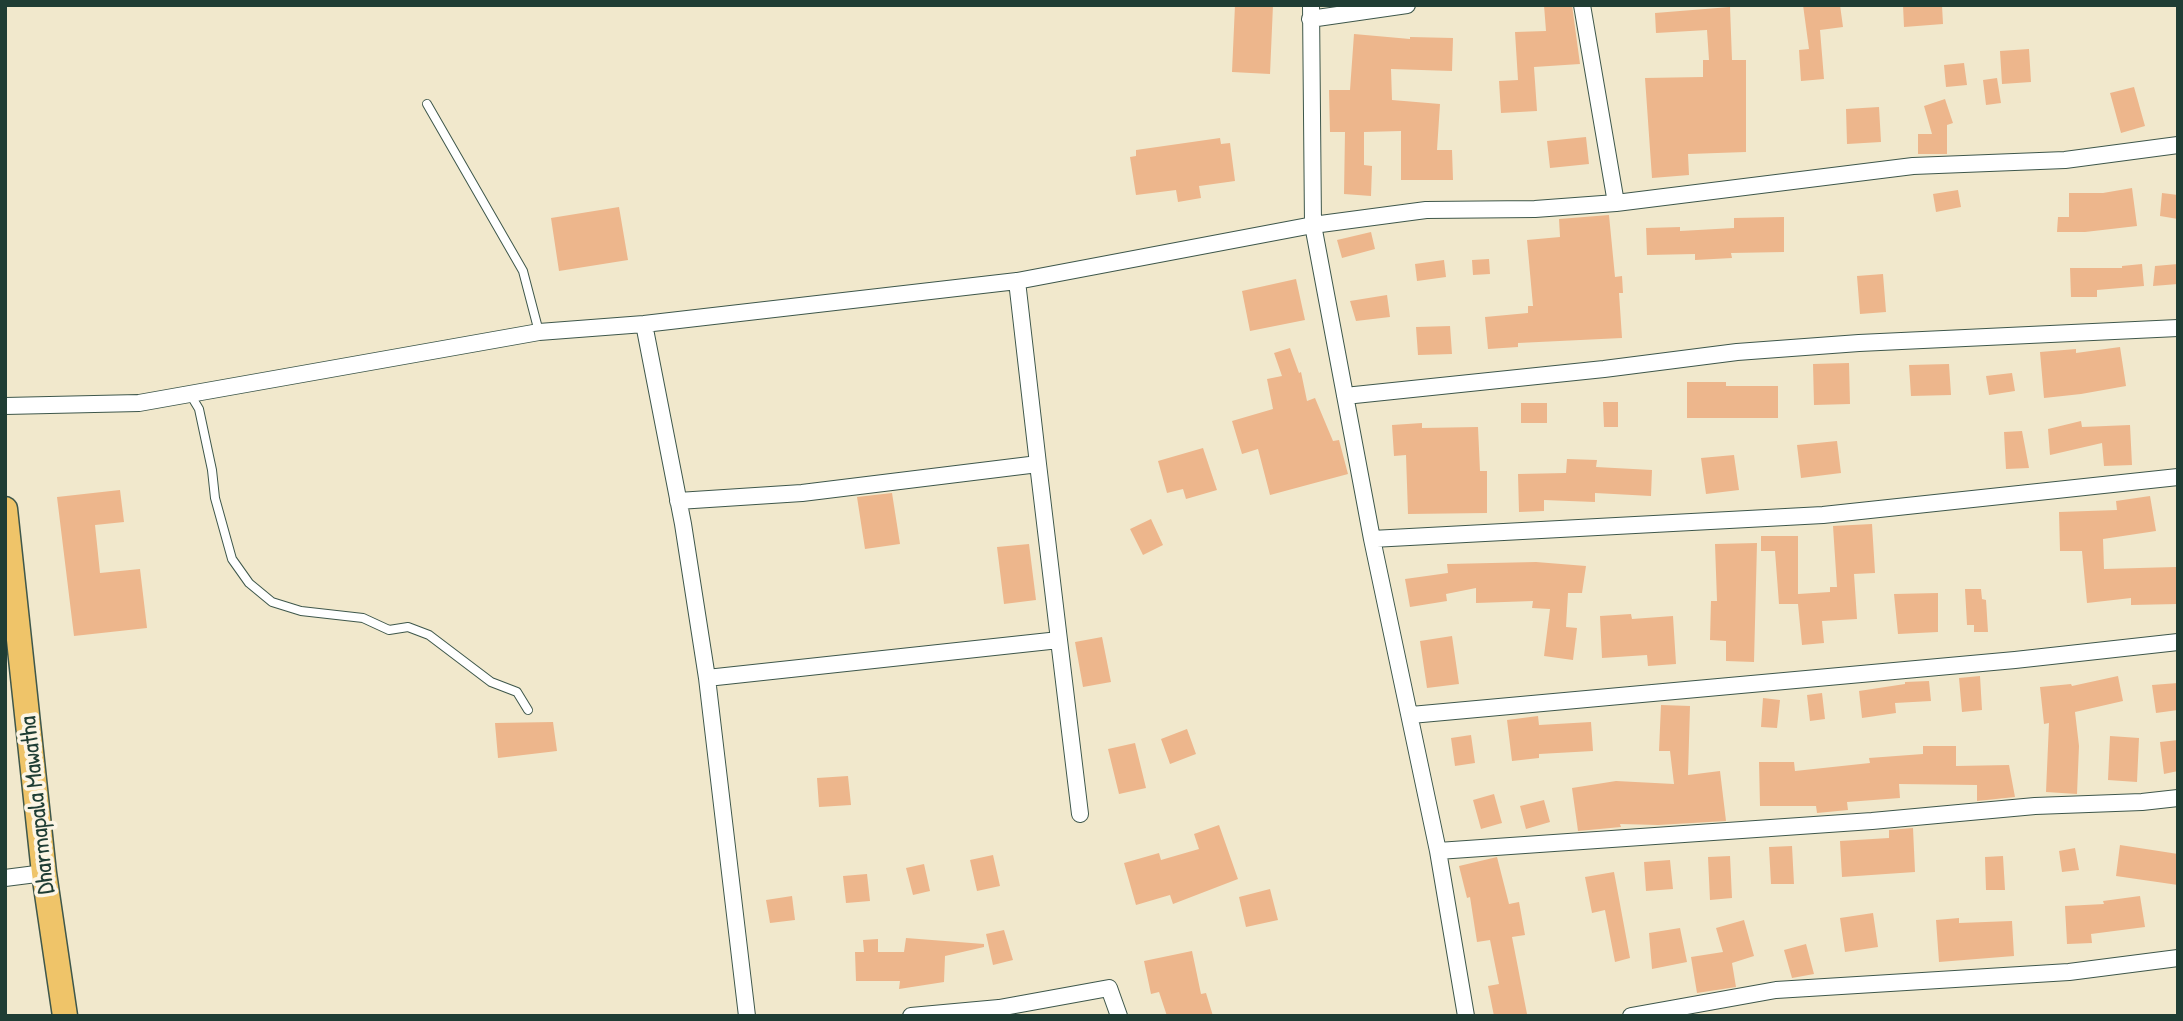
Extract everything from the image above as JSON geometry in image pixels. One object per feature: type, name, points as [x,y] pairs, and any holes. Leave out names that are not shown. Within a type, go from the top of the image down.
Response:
[{"type":"main road","name":"Dharmapala Mawatha","points":[[5,509],[44,873],[65,1016]]},
{"type":"street","points":[[1407,5],[1310,12],[1313,225],[1372,539],[1438,851],[1466,1016]]},
{"type":"street","points":[[1582,5],[1616,203]]},
{"type":"street","points":[[5,406],[139,403],[539,332],[644,324],[1017,281],[1313,225],[1426,210],[1535,209],[1616,203],[1913,166],[2065,160],[2178,145]]},
{"type":"street","points":[[1017,281],[1080,814]]},
{"type":"street","points":[[644,324],[678,501],[707,678],[747,1016]]},
{"type":"street","points":[[1345,396],[1737,352],[1859,342],[2178,328]]},
{"type":"street","points":[[678,501],[802,493],[1038,464]]},
{"type":"street","points":[[1372,539],[1823,515],[2178,477]]},
{"type":"street","points":[[707,678],[1059,639]]},
{"type":"street","points":[[1411,715],[2015,660],[2178,642]]},
{"type":"street","points":[[1438,851],[1872,821],[2035,806],[2178,798]]},
{"type":"street","points":[[5,878],[44,873]]},
{"type":"street","points":[[1631,1016],[1776,990],[2069,972],[2178,958]]},
{"type":"street","points":[[911,1016],[999,1008],[1109,988],[1119,1016]]},
{"type":"lane","points":[[427,104],[523,271],[539,332]]},
{"type":"lane","points":[[190,394],[199,409],[215,498],[232,559],[248,583],[272,602],[301,611],[363,618],[389,630],[408,627],[429,635],[491,682],[517,692],[528,710]]},
{"type":"building","points":[[1235,5],[1273,5],[1270,74],[1232,72]]},
{"type":"building","points":[[1544,5],[1572,5],[1580,64],[1534,67],[1537,111],[1501,113],[1499,81],[1518,80],[1515,32],[1546,31]]},
{"type":"building","points":[[1803,5],[1840,5],[1843,27],[1820,30],[1824,79],[1801,81],[1799,50],[1809,49]]},
{"type":"building","points":[[1903,5],[1942,5],[1943,24],[1904,27]]},
{"type":"building","points":[[1730,7],[1732,60],[1746,60],[1746,152],[1688,154],[1689,175],[1652,178],[1645,78],[1703,77],[1703,60],[1709,60],[1707,30],[1656,33],[1655,13]]},
{"type":"building","points":[[1354,34],[1410,39],[1453,38],[1452,71],[1391,69],[1392,100],[1440,104],[1437,150],[1452,150],[1453,180],[1401,180],[1401,131],[1364,132],[1364,165],[1372,166],[1371,196],[1344,194],[1345,132],[1330,132],[1329,90],[1350,90]]},
{"type":"building","points":[[2029,49],[2031,82],[2002,84],[2000,51]]},
{"type":"building","points":[[1964,63],[1967,85],[1946,87],[1944,65]]},
{"type":"building","points":[[1997,78],[2001,103],[1986,105],[1983,80]]},
{"type":"building","points":[[2134,87],[2145,126],[2121,133],[2110,93]]},
{"type":"building","points":[[1945,99],[1953,123],[1947,125],[1947,154],[1918,154],[1918,134],[1932,134],[1924,106]]},
{"type":"building","points":[[1879,107],[1881,142],[1847,144],[1846,109]]},
{"type":"building","points":[[1586,137],[1589,164],[1550,168],[1547,141]]},
{"type":"building","points":[[1220,138],[1221,144],[1230,143],[1235,181],[1199,186],[1201,198],[1178,202],[1176,190],[1136,195],[1130,157],[1136,156],[1136,150]]},
{"type":"building","points":[[2132,188],[2137,226],[2057,232],[2058,217],[2069,217],[2069,193],[2103,193]]},
{"type":"building","points":[[1958,190],[1961,207],[1936,212],[1933,194]]},
{"type":"building","points":[[2162,193],[2178,195],[2178,219],[2160,216]]},
{"type":"building","points":[[619,207],[628,260],[559,271],[551,218]]},
{"type":"building","points":[[1609,215],[1615,277],[1622,276],[1623,293],[1619,293],[1622,338],[1518,343],[1518,347],[1488,349],[1485,317],[1528,313],[1528,306],[1533,306],[1527,240],[1560,237],[1559,219]]},
{"type":"building","points":[[1784,217],[1784,252],[1731,253],[1732,258],[1695,260],[1695,254],[1647,255],[1646,228],[1680,227],[1680,231],[1734,228],[1734,218]]},
{"type":"building","points":[[1371,232],[1375,249],[1342,258],[1337,240]]},
{"type":"building","points":[[1489,259],[1490,274],[1473,275],[1472,260]]},
{"type":"building","points":[[1444,260],[1446,277],[1417,281],[1415,264]]},
{"type":"building","points":[[2142,264],[2144,286],[2097,290],[2097,297],[2071,297],[2070,268],[2122,268]]},
{"type":"building","points":[[2178,264],[2178,284],[2153,286],[2155,266]]},
{"type":"building","points":[[1883,274],[1886,312],[1860,314],[1857,276]]},
{"type":"building","points":[[1296,279],[1305,320],[1250,331],[1242,291]]},
{"type":"building","points":[[1387,295],[1390,317],[1356,321],[1350,301]]},
{"type":"building","points":[[1450,326],[1452,354],[1418,355],[1416,327]]},
{"type":"building","points":[[2120,347],[2126,386],[2044,398],[2040,352],[2076,349],[2076,353]]},
{"type":"building","points":[[1290,348],[1299,373],[1301,372],[1307,401],[1315,398],[1333,441],[1339,440],[1348,474],[1270,495],[1258,449],[1242,454],[1232,421],[1273,409],[1267,379],[1282,376],[1274,353]]},
{"type":"building","points":[[1849,363],[1850,404],[1814,405],[1813,364]]},
{"type":"building","points":[[1949,364],[1951,395],[1911,396],[1909,365]]},
{"type":"building","points":[[2012,373],[2015,391],[1989,395],[1986,376]]},
{"type":"building","points":[[1687,382],[1726,382],[1726,386],[1778,386],[1778,418],[1687,418]]},
{"type":"building","points":[[1603,402],[1618,402],[1618,427],[1604,427]]},
{"type":"building","points":[[1521,403],[1547,403],[1547,423],[1521,423]]},
{"type":"building","points":[[2081,421],[2082,427],[2130,425],[2132,465],[2104,466],[2102,443],[2050,455],[2048,429]]},
{"type":"building","points":[[1422,423],[1422,428],[1478,427],[1480,471],[1487,471],[1487,513],[1408,514],[1406,455],[1394,456],[1392,425]]},
{"type":"building","points":[[2022,431],[2029,468],[2006,469],[2004,432]]},
{"type":"building","points":[[1837,441],[1841,473],[1801,478],[1797,445]]},
{"type":"building","points":[[1203,448],[1217,490],[1186,499],[1183,489],[1167,493],[1158,461]]},
{"type":"building","points":[[1734,455],[1739,490],[1706,494],[1701,458]]},
{"type":"building","points":[[1567,459],[1597,460],[1596,467],[1652,470],[1651,496],[1595,493],[1595,502],[1544,500],[1544,511],[1519,512],[1518,474],[1566,473]]},
{"type":"building","points":[[120,490],[124,522],[95,525],[100,573],[140,569],[147,628],[74,636],[57,497]]},
{"type":"building","points":[[892,493],[900,544],[865,549],[857,497]]},
{"type":"building","points":[[2150,496],[2156,531],[2103,539],[2104,569],[2176,567],[2177,604],[2131,605],[2131,598],[2087,603],[2082,551],[2060,551],[2059,512],[2117,510],[2116,501]]},
{"type":"building","points":[[1151,519],[1163,545],[1143,555],[1130,529]]},
{"type":"building","points":[[1872,524],[1875,573],[1854,574],[1857,619],[1822,621],[1824,643],[1802,645],[1798,604],[1779,604],[1775,551],[1761,551],[1761,536],[1798,536],[1798,594],[1830,592],[1830,587],[1837,587],[1833,526]]},
{"type":"building","points":[[1757,543],[1754,662],[1726,661],[1726,641],[1710,640],[1711,601],[1717,601],[1715,544]]},
{"type":"building","points":[[1029,544],[1036,600],[1004,604],[997,547]]},
{"type":"building","points":[[1536,562],[1586,566],[1582,593],[1568,593],[1566,627],[1577,628],[1573,660],[1544,656],[1550,609],[1532,608],[1533,601],[1476,603],[1476,588],[1446,594],[1447,601],[1410,607],[1405,579],[1448,573],[1447,564]]},
{"type":"building","points":[[1965,589],[1981,589],[1982,599],[1986,600],[1988,632],[1974,632],[1974,625],[1967,625]]},
{"type":"building","points":[[1938,593],[1938,632],[1898,634],[1894,594]]},
{"type":"building","points":[[1631,614],[1632,619],[1673,616],[1676,664],[1648,666],[1647,655],[1602,658],[1600,616]]},
{"type":"building","points":[[1452,636],[1459,684],[1427,688],[1420,641]]},
{"type":"building","points":[[1102,637],[1111,682],[1083,687],[1075,642]]},
{"type":"building","points":[[1980,676],[1982,710],[1962,712],[1959,678]]},
{"type":"building","points":[[2118,676],[2123,701],[2075,712],[2079,746],[2077,794],[2046,792],[2049,723],[2044,724],[2040,687],[2072,686]]},
{"type":"building","points":[[1929,681],[1931,701],[1895,703],[1896,713],[1862,718],[1859,691],[1905,682]]},
{"type":"building","points":[[2178,683],[2178,710],[2156,713],[2152,685]]},
{"type":"building","points":[[1822,693],[1825,719],[1810,721],[1807,695]]},
{"type":"building","points":[[1763,698],[1780,700],[1777,728],[1761,727]]},
{"type":"building","points":[[1661,705],[1690,706],[1688,775],[1720,771],[1726,821],[1620,824],[1621,827],[1578,831],[1572,788],[1616,781],[1674,784],[1670,751],[1659,751]]},
{"type":"building","points":[[1538,716],[1539,725],[1591,722],[1593,751],[1539,754],[1539,758],[1512,761],[1507,720]]},
{"type":"building","points":[[553,722],[557,751],[498,758],[495,723]]},
{"type":"building","points":[[1187,729],[1196,754],[1170,764],[1161,739]]},
{"type":"building","points":[[1471,735],[1475,763],[1455,766],[1451,738]]},
{"type":"building","points":[[2110,736],[2139,738],[2137,782],[2108,780]]},
{"type":"building","points":[[2178,740],[2178,771],[2164,774],[2160,742]]},
{"type":"building","points":[[1135,743],[1146,788],[1119,794],[1108,749]]},
{"type":"building","points":[[1923,746],[1956,746],[1956,766],[2009,765],[2015,797],[1977,801],[1977,785],[1899,784],[1900,798],[1847,802],[1848,810],[1817,813],[1816,806],[1760,806],[1759,762],[1794,762],[1795,771],[1870,763],[1869,758],[1923,754]]},
{"type":"building","points":[[848,776],[851,805],[819,807],[817,778]]},
{"type":"building","points":[[1494,794],[1502,823],[1481,829],[1473,800]]},
{"type":"building","points":[[1544,800],[1550,822],[1526,829],[1520,806]]},
{"type":"building","points":[[1219,825],[1238,879],[1173,904],[1170,895],[1136,905],[1124,863],[1159,853],[1161,860],[1199,849],[1194,834]]},
{"type":"building","points":[[1913,828],[1915,872],[1842,877],[1840,841],[1889,838],[1889,830]]},
{"type":"building","points":[[2120,845],[2178,854],[2178,885],[2116,876]]},
{"type":"building","points":[[1792,846],[1794,884],[1771,884],[1769,847]]},
{"type":"building","points":[[2075,848],[2079,870],[2062,872],[2059,851]]},
{"type":"building","points":[[993,855],[1000,886],[977,891],[970,860]]},
{"type":"building","points":[[1730,856],[1732,898],[1710,900],[1708,857]]},
{"type":"building","points":[[2003,856],[2005,890],[1986,890],[1985,857]]},
{"type":"building","points":[[1497,857],[1509,904],[1519,902],[1525,935],[1512,937],[1527,1014],[1519,1016],[1494,1016],[1488,986],[1499,984],[1490,940],[1477,942],[1470,897],[1467,898],[1459,866]]},
{"type":"building","points":[[1670,860],[1673,889],[1646,891],[1644,862]]},
{"type":"building","points":[[924,864],[930,891],[913,895],[906,868]]},
{"type":"building","points":[[1614,872],[1630,958],[1615,962],[1605,910],[1592,913],[1585,877]]},
{"type":"building","points":[[867,874],[870,901],[846,903],[843,876]]},
{"type":"building","points":[[1270,889],[1278,920],[1246,927],[1239,897]]},
{"type":"building","points":[[792,896],[795,920],[770,923],[766,900]]},
{"type":"building","points":[[2140,896],[2145,927],[2091,934],[2092,943],[2067,944],[2065,906],[2104,904],[2103,901]]},
{"type":"building","points":[[1873,913],[1878,947],[1845,952],[1840,918]]},
{"type":"building","points":[[1959,918],[1959,923],[2012,921],[2014,956],[1939,962],[1936,920]]},
{"type":"building","points":[[1744,920],[1754,956],[1732,963],[1736,987],[1697,993],[1691,957],[1723,952],[1716,928]]},
{"type":"building","points":[[1680,928],[1687,962],[1652,969],[1649,933]]},
{"type":"building","points":[[1004,930],[1013,960],[993,965],[986,934]]},
{"type":"building","points":[[906,938],[984,944],[984,947],[945,956],[944,982],[899,989],[900,981],[856,981],[855,952],[864,952],[863,940],[878,939],[878,952],[904,952]]},
{"type":"building","points":[[1806,944],[1814,974],[1792,978],[1784,950]]},
{"type":"building","points":[[1192,951],[1201,994],[1206,993],[1213,1016],[1167,1016],[1159,992],[1151,994],[1144,961]]}]
